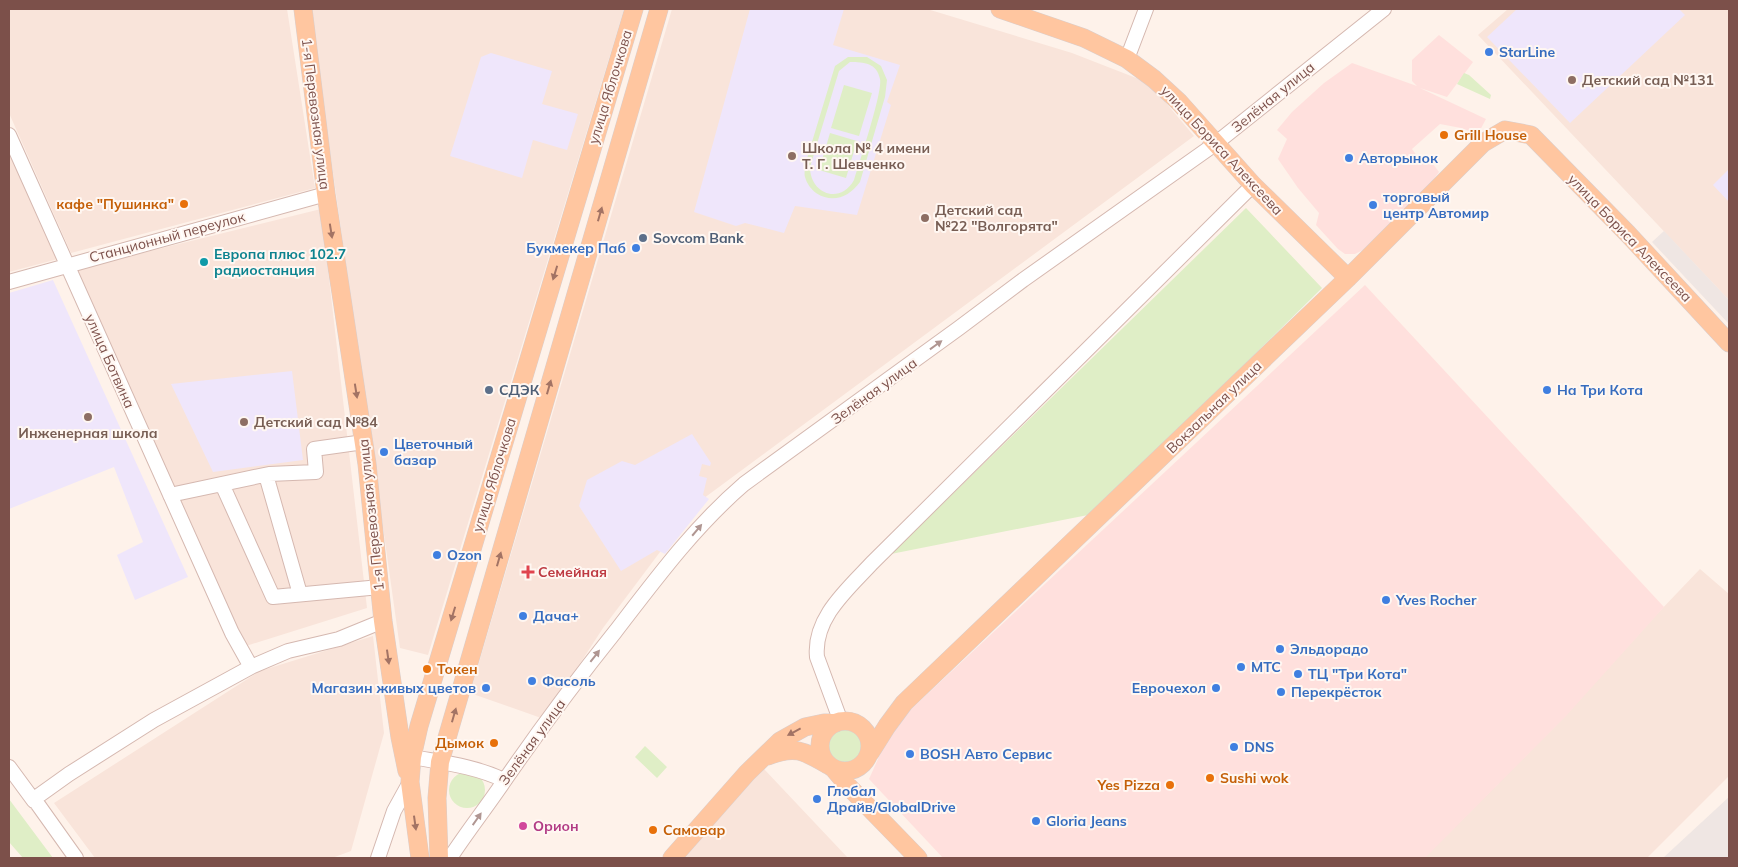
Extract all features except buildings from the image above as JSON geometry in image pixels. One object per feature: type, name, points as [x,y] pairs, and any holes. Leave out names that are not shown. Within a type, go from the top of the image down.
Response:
[{"type":"main road","name":"1-я Перевозная улица","points":[[303,9],[326,194],[364,442],[383,620],[400,738],[410,782]]},
{"type":"main road","name":"улица Яблочкова","points":[[420,858],[410,782],[412,757],[419,726],[634,9]]},
{"type":"main road","name":"улица Яблочкова","points":[[439,858],[437,798],[440,762],[659,9]]},
{"type":"main road","name":"улица Бориса Алексеева","points":[[1000,9],[1084,38],[1127,58],[1154,78],[1179,102],[1253,185],[1348,278]]},
{"type":"main road","name":"Вокзальная улица","points":[[868,757],[904,703],[1348,278],[1483,143],[1506,130],[1531,135]]},
{"type":"main road","name":"улица Бориса Алексеева","points":[[1531,135],[1628,234],[1729,342]]},
{"type":"main road","name":"Вокзальная улица","points":[[672,858],[760,759],[780,741],[795,731],[816,724],[884,716],[904,703]]},
{"type":"main road","points":[[876,814],[863,785],[862,772],[868,757],[870,742],[866,732],[857,724],[843,722],[826,731],[821,742],[822,754],[831,767],[918,858]]},
{"type":"main road","points":[[760,759],[780,751],[796,749],[831,767],[849,771],[859,768],[868,757]]},
{"type":"street","points":[[1127,58],[1146,9]]},
{"type":"street","name":"Зелёная улица","points":[[450,858],[537,733],[589,664],[705,520],[744,484],[1023,280],[1215,144],[1384,9]]},
{"type":"street","name":"улица Ботвина","points":[[9,135],[232,633],[252,667]]},
{"type":"street","points":[[843,722],[817,657],[816,646],[819,634],[830,610],[836,602],[872,562],[1253,185]]},
{"type":"street","name":"Станционный переулок","points":[[9,282],[326,194]]},
{"type":"street","points":[[170,495],[266,475],[316,472],[314,449],[364,442]]},
{"type":"street","points":[[266,475],[300,594]]},
{"type":"street","points":[[222,484],[272,597],[380,587]]},
{"type":"street","points":[[34,799],[69,774],[154,720],[252,667],[288,651],[339,639],[383,620]]},
{"type":"street","points":[[412,757],[462,765],[504,780]]},
{"type":"street","points":[[9,767],[76,858]]},
{"type":"street","points":[[378,858],[394,812],[410,782]]},
{"type":"shaded area","points":[[9,9],[287,9],[315,188],[71,253],[9,113]]},
{"type":"shaded area","points":[[310,9],[624,9],[428,655],[400,648]]},
{"type":"shaded area","points":[[672,9],[927,9],[1072,53],[1149,83],[1194,136],[696,504],[603,628],[544,719],[470,693]]},
{"type":"shaded area","name":"Школа № 4 имени Т. Г. Шевченко","points":[[750,9],[844,9],[833,45],[900,65],[887,102],[891,105],[857,215],[795,206],[784,233],[745,223],[736,226],[694,212]]},
{"type":"shaded area","points":[[1508,9],[1729,9],[1729,300],[1478,35]]},
{"type":"shaded area","name":"Детский сад №131","points":[[1517,9],[1679,9],[1685,15],[1570,123],[1487,37]]},
{"type":"shaded area","name":"Авторынок","points":[[1439,35],[1473,62],[1447,97],[1420,88],[1486,119],[1478,134],[1440,124],[1412,149],[1420,160],[1427,156],[1439,172],[1420,197],[1363,250],[1355,254],[1345,254],[1316,225],[1319,213],[1298,188],[1278,159],[1287,139],[1277,130],[1292,112],[1324,83],[1352,63],[1417,86],[1412,81],[1412,60]]},
{"type":"shaded area","points":[[491,53],[552,71],[542,104],[578,114],[567,150],[533,140],[522,178],[450,156],[481,57]]},
{"type":"shaded area","points":[[9,153],[58,259],[9,272]]},
{"type":"shaded area","points":[[1729,169],[1729,202],[1713,185]]},
{"type":"shaded area","points":[[321,209],[367,608],[246,646],[77,269]]},
{"type":"shaded area","points":[[1664,231],[1729,300],[1729,324],[1652,242]]},
{"type":"shaded area","points":[[53,280],[188,577],[135,600],[117,555],[143,542],[114,467],[9,509],[9,293]]},
{"type":"shaded area","name":"ТЦ \"Три Кота\"","points":[[1365,285],[1664,607],[1566,716],[1425,858],[943,858],[869,779],[893,726]]},
{"type":"shaded area","name":"Детский сад №84","points":[[292,371],[303,460],[213,472],[171,384]]},
{"type":"shaded area","points":[[692,434],[711,463],[710,466],[702,464],[699,476],[707,478],[703,495],[709,499],[665,554],[657,550],[621,571],[579,506],[587,480],[622,461],[635,465]]},
{"type":"shaded area","points":[[1700,569],[1729,594],[1729,776],[1647,858],[1424,858]]},
{"type":"shaded area","points":[[373,636],[384,733],[351,851],[332,858],[95,858],[54,803],[260,671]]},
{"type":"shaded area","points":[[764,769],[848,858],[683,858],[742,787]]},
{"type":"shaded area","points":[[1729,797],[1729,858],[1663,858]]},
{"type":"green space","points":[[848,57],[867,57],[881,66],[887,80],[885,97],[860,182],[846,195],[828,198],[816,193],[808,184],[805,177],[805,165],[835,66]],"holes":[[[850,62],[865,63],[873,67],[880,79],[880,86],[870,128],[854,180],[848,188],[841,192],[827,193],[820,190],[815,184],[811,176],[810,167],[839,71]]]},
{"type":"green space","points":[[1464,73],[1469,75],[1491,95],[1490,99],[1457,84]]},
{"type":"green space","points":[[844,85],[872,93],[859,136],[831,128]]},
{"type":"green space","points":[[830,133],[857,141],[846,178],[819,170]]},
{"type":"green space","points":[[1246,208],[1322,288],[1093,514],[891,554]]},
{"type":"green space","points":[[845,729],[852,730],[858,734],[862,740],[862,754],[858,760],[852,764],[845,765],[838,764],[832,760],[828,754],[827,747],[828,740],[832,734],[838,730]]},
{"type":"green space","points":[[645,746],[667,767],[657,778],[635,757]]},
{"type":"green space","points":[[467,772],[479,778],[485,790],[479,802],[467,808],[455,802],[449,790],[455,778]]},
{"type":"green space","points":[[9,799],[53,858],[23,858],[9,842]]},
{"type":"place","name":"StarLine","points":[[1489,52]]},
{"type":"place","name":"Детский сад №131","points":[[1572,80]]},
{"type":"place","name":"Grill House","points":[[1444,135]]},
{"type":"place","name":"Школа № 4 имени Т. Г. Шевченко","points":[[792,156]]},
{"type":"place","name":"Авторынок","points":[[1349,158]]},
{"type":"place","name":"кафе \"Пушинка\"","points":[[184,204]]},
{"type":"place","name":"торговый центр Автомир","points":[[1373,205]]},
{"type":"place","name":"Детский сад №22 \"Волгорята\"","points":[[925,218]]},
{"type":"place","name":"Sovcom Bank","points":[[643,238]]},
{"type":"place","name":"Букмекер Паб","points":[[636,248]]},
{"type":"place","name":"Европа плюс 102.7 радиостанция","points":[[204,262]]},
{"type":"place","name":"СДЭК","points":[[489,390]]},
{"type":"place","name":"На Три Кота","points":[[1547,390]]},
{"type":"place","name":"Инженерная школа","points":[[88,417]]},
{"type":"place","name":"Детский сад №84","points":[[244,422]]},
{"type":"place","name":"Цветочный базар","points":[[384,452]]},
{"type":"place","name":"Ozon","points":[[437,555]]},
{"type":"place","name":"Семейная","points":[[528,572]]},
{"type":"place","name":"Yves Rocher","points":[[1386,600]]},
{"type":"place","name":"Дача+","points":[[523,616]]},
{"type":"place","name":"Эльдорадо","points":[[1280,649]]},
{"type":"place","name":"МТС","points":[[1241,667]]},
{"type":"place","name":"Токен","points":[[427,669]]},
{"type":"place","name":"ТЦ \"Три Кота\"","points":[[1298,674]]},
{"type":"place","name":"Фасоль","points":[[532,681]]},
{"type":"place","name":"Магазин живых цветов","points":[[486,688]]},
{"type":"place","name":"Еврочехол","points":[[1216,688]]},
{"type":"place","name":"Перекрёсток","points":[[1281,692]]},
{"type":"place","name":"Дымок","points":[[494,743]]},
{"type":"place","name":"DNS","points":[[1234,747]]},
{"type":"place","name":"BOSH Авто Сервис","points":[[910,754]]},
{"type":"place","name":"Sushi wok","points":[[1210,778]]},
{"type":"place","name":"Yes Pizza","points":[[1170,785]]},
{"type":"place","name":"Глобал Драйв/GlobalDrive","points":[[817,799]]},
{"type":"place","name":"Gloria Jeans","points":[[1036,821]]},
{"type":"place","name":"Орион","points":[[523,826]]},
{"type":"place","name":"Самовар","points":[[653,830]]}]
